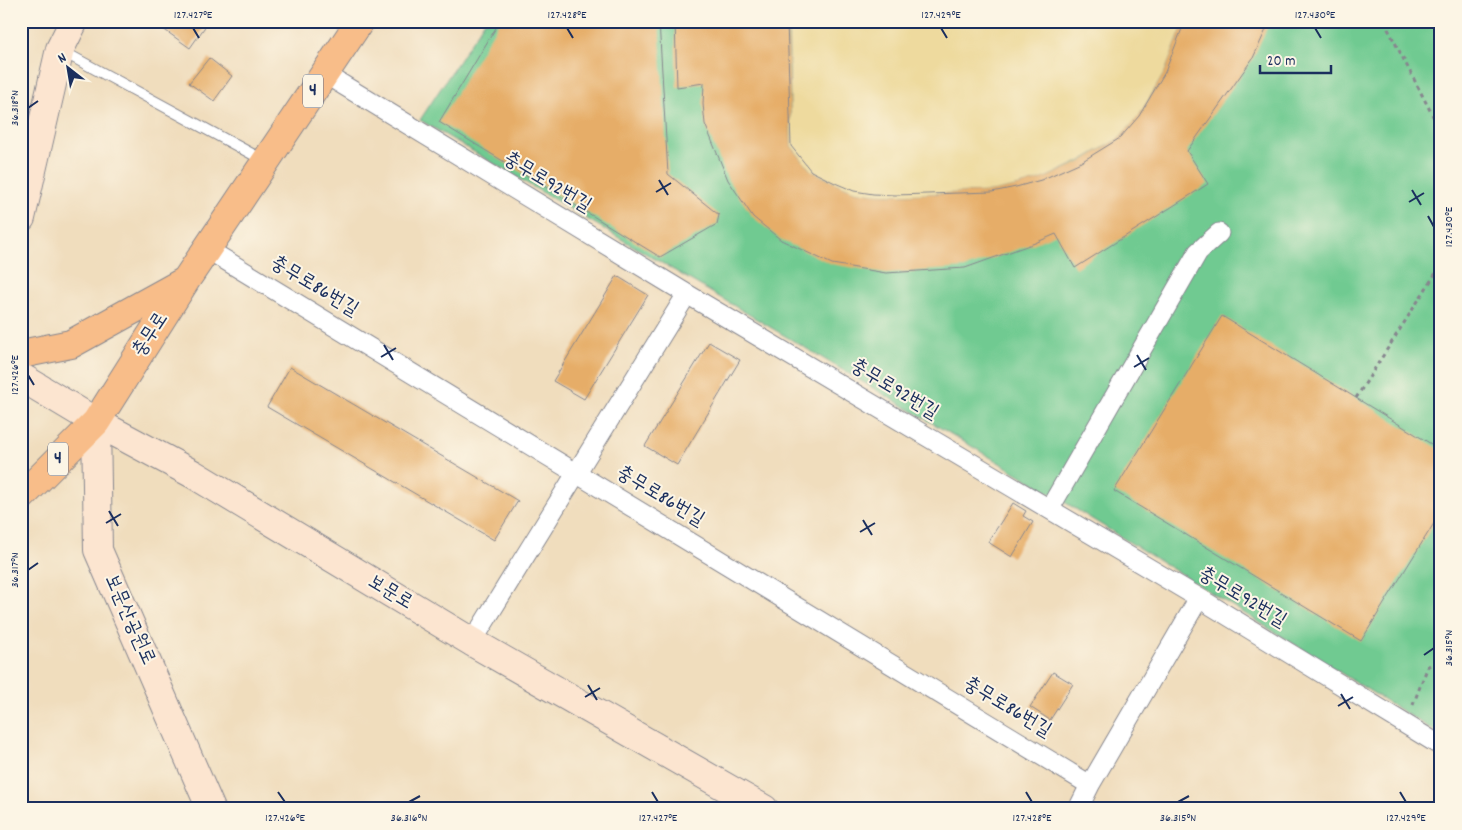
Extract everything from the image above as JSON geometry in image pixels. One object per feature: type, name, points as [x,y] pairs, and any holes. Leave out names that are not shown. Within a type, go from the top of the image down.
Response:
[{"type":"main road","points":[[21,218],[60,49],[74,21]]},
{"type":"main road","name":"충무로","points":[[21,497],[96,422],[186,280],[360,21]]},
{"type":"main road","points":[[21,354],[71,344],[186,280]]},
{"type":"main road","name":"보문로","points":[[21,377],[96,422],[193,474],[472,642],[761,808]]},
{"type":"main road","name":"보문산공원로","points":[[96,422],[98,550],[214,807]]},
{"type":"street","name":"충무로92번길","points":[[324,74],[687,294],[1050,508],[1441,746]]},
{"type":"street","points":[[1050,508],[1198,252],[1219,233]]},
{"type":"street","name":"충무로86번길","points":[[207,249],[1090,784]]},
{"type":"street","points":[[472,642],[687,294]]},
{"type":"street","points":[[1078,809],[1090,784],[1199,598]]},
{"type":"lane","points":[[60,49],[266,161]]},
{"type":"path","points":[[1386,21],[1388,29],[1435,120],[1441,128]]},
{"type":"path","points":[[1356,398],[1441,266]]},
{"type":"path","points":[[1405,724],[1428,666],[1441,663]]},
{"type":"green space","points":[[485,21],[1441,21],[1441,735],[1037,485],[420,120]]},
{"type":"sand","points":[[788,21],[1185,21],[1165,72],[1139,116],[1120,138],[1081,161],[1041,180],[1016,187],[992,192],[895,195],[854,191],[835,183],[811,171],[791,146]]},
{"type":"building","points":[[162,21],[209,21],[190,48],[159,26]]},
{"type":"building","points":[[500,21],[659,21],[668,174],[719,215],[717,224],[660,257],[439,122]]},
{"type":"building","points":[[675,21],[787,21],[791,146],[811,171],[835,183],[854,191],[895,195],[992,192],[1041,180],[1081,162],[1120,138],[1139,116],[1165,72],[1185,21],[1270,21],[1253,58],[1187,151],[1208,184],[1075,268],[1056,234],[965,268],[886,273],[832,264],[781,240],[753,217],[728,180],[705,124],[703,104],[704,83],[677,87]]},
{"type":"building","points":[[209,58],[232,76],[214,101],[189,83]]},
{"type":"building","points":[[617,276],[648,295],[584,399],[553,381]]},
{"type":"building","points":[[1222,316],[1441,450],[1441,512],[1361,641],[1114,491]]},
{"type":"building","points":[[709,342],[740,360],[677,465],[645,446]]},
{"type":"building","points":[[290,367],[518,501],[494,540],[267,407]]},
{"type":"building","points":[[1013,503],[1026,511],[1023,516],[1033,522],[1012,557],[988,542]]},
{"type":"building","points":[[1053,672],[1073,684],[1050,720],[1030,707]]}]
